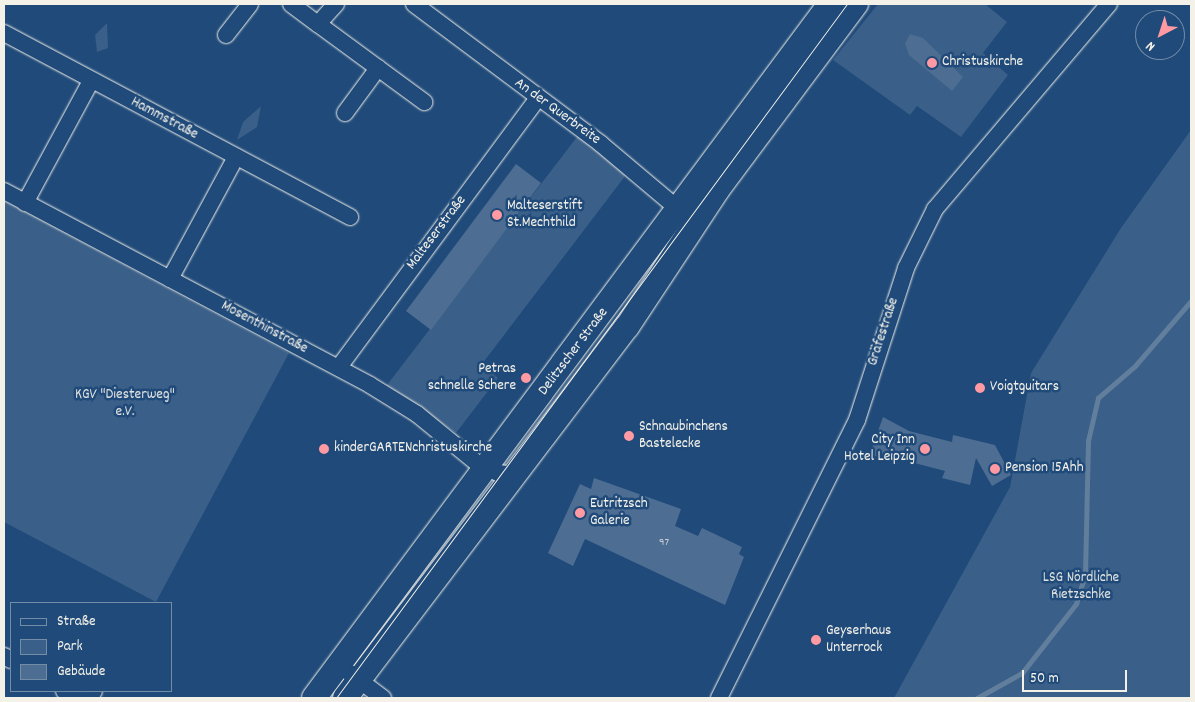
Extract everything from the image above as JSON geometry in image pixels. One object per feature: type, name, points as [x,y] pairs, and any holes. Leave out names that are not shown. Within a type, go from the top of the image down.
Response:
[{"type":"main road","name":"Delitzscher Straße","points":[[314,698],[487,468],[830,4]]},
{"type":"main road","name":"Delitzscher Straße","points":[[351,689],[650,295],[696,224],[856,4]]},
{"type":"street","points":[[226,35],[250,4]]},
{"type":"street","points":[[291,4],[424,102]]},
{"type":"street","points":[[318,24],[336,4]]},
{"type":"street","name":"An der Querbreite","points":[[414,4],[600,144],[696,224]]},
{"type":"street","name":"Gräfestraße","points":[[719,698],[851,435],[906,268],[935,209],[1109,4]]},
{"type":"street","name":"Hammstraße","points":[[4,33],[91,81],[350,217]]},
{"type":"street","points":[[345,113],[378,68]]},
{"type":"street","points":[[25,203],[91,81]]},
{"type":"street","name":"Malteserstraße","points":[[339,367],[538,99]]},
{"type":"street","points":[[170,279],[236,157]]},
{"type":"street","name":"Mosenthinstraße","points":[[4,191],[339,367],[417,414],[487,468],[516,474]]},
{"type":"street","points":[[339,665],[351,689],[383,698]]},
{"type":"street","points":[[66,692],[77,698]]},
{"type":"green space","points":[[878,4],[985,4],[1007,22],[983,53],[1008,75],[961,137],[917,106],[910,115],[833,60]]},
{"type":"green space","points":[[107,23],[108,48],[97,52],[95,35]]},
{"type":"green space","points":[[261,106],[257,127],[237,140],[243,122]]},
{"type":"green space","name":"LSG Nördliche Rietzschke","points":[[1191,130],[1191,698],[894,698],[1010,487],[1031,373],[1121,228]]},
{"type":"green space","points":[[580,133],[629,171],[482,364],[498,378],[456,433],[387,385]]},
{"type":"green space","name":"KGV \"Diesterweg\" e.V.","points":[[4,201],[289,353],[156,602],[4,522]]},
{"type":"building","name":"Christuskirche","points":[[910,34],[923,38],[963,77],[952,91],[909,55],[905,43]]},
{"type":"building","name":"Malteserstift St.Mechthild","points":[[516,164],[541,183],[431,330],[406,311]]},
{"type":"building","name":"City Inn Hotel Leipzig","points":[[883,417],[909,431],[952,442],[953,435],[995,445],[1011,475],[992,486],[976,458],[970,485],[942,478],[945,471],[899,459],[897,464],[870,454]]},
{"type":"building","points":[[594,478],[681,509],[675,526],[698,536],[702,528],[742,547],[739,554],[744,557],[725,605],[585,539],[573,566],[548,553],[580,484],[591,489]]},
{"type":"waterway","points":[[977,698],[1022,673],[1076,604],[1085,574],[1088,441],[1098,398],[1135,366],[1191,301]]},
{"type":"tram line","points":[[336,698],[847,4]]},
{"type":"place","name":"Christuskirche","points":[[932,63]]},
{"type":"place","name":"Malteserstift St.Mechthild","points":[[497,215]]},
{"type":"place","name":"Petras schnelle Schere","points":[[526,378]]},
{"type":"place","name":"Voigtguitars","points":[[980,388]]},
{"type":"place","name":"Schnaubinchens Bastelecke","points":[[629,436]]},
{"type":"place","name":"kinderGARTENchristuskirche","points":[[324,449]]},
{"type":"place","name":"City Inn Hotel Leipzig","points":[[925,449]]},
{"type":"place","name":"Pension 15Ahh","points":[[995,469]]},
{"type":"place","name":"Eutritzsch Galerie","points":[[580,513]]},
{"type":"place","name":"Geyserhaus Unterrock","points":[[816,640]]}]
